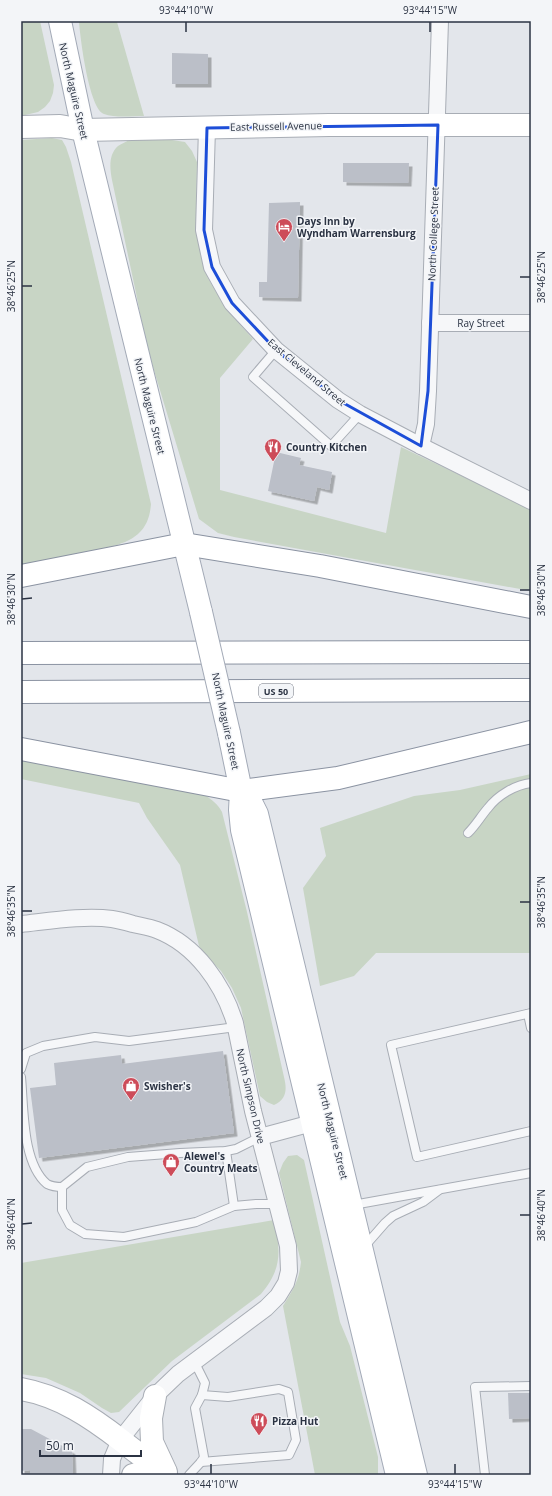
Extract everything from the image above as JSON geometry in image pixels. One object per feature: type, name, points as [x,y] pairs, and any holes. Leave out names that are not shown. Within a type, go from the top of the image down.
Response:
[{"type":"main road","name":"North Maguire Street","points":[[60,21],[83,130],[201,612],[241,790],[242,830],[397,1475]]},
{"type":"main road","name":"East Russell Avenue","points":[[21,127],[60,126],[83,130],[328,125],[531,125]]},
{"type":"main road","points":[[21,576],[184,544],[320,566],[531,607]]},
{"type":"main road","points":[[21,653],[531,652]]},
{"type":"main road","name":"US 50","points":[[21,692],[531,690]]},
{"type":"main road","points":[[21,749],[241,790],[338,778],[531,732]]},
{"type":"main road","name":"North Maguire Street","points":[[241,790],[252,804],[257,814],[351,1206],[418,1470]]},
{"type":"main road","points":[[21,1389],[44,1394],[83,1413],[167,1475]]},
{"type":"main road","points":[[155,1396],[151,1418],[152,1442],[167,1475]]},
{"type":"main road","points":[[383,1420],[386,1475]]},
{"type":"main road","points":[[133,1475],[140,1473],[155,1475]]},
{"type":"street","name":"North College Street","points":[[421,446],[426,424],[428,398],[436,145],[438,125],[440,21]]},
{"type":"street","name":"East Cleveland Street","points":[[206,128],[204,230],[212,266],[232,303],[276,350],[338,400],[360,414],[421,446],[531,501]]},
{"type":"street","name":"Ray Street","points":[[430,323],[531,323]]},
{"type":"street","name":"North Simpson Drive","points":[[21,924],[56,920],[100,918],[112,919],[157,930],[196,955],[209,971],[230,1008],[236,1027],[260,1137],[288,1246],[289,1271],[286,1283],[278,1296],[266,1308],[178,1374],[155,1396],[120,1440],[112,1459],[112,1475]]},
{"type":"street","points":[[260,1137],[312,1123]]},
{"type":"lane","points":[[276,350],[253,377],[331,446],[360,414]]},
{"type":"lane","points":[[468,833],[488,808],[500,796],[513,788],[531,783]]},
{"type":"lane","points":[[531,1028],[529,1014],[391,1045],[417,1157],[531,1131]]},
{"type":"lane","points":[[21,1069],[26,1053],[43,1046],[94,1038],[129,1041],[236,1027]]},
{"type":"lane","points":[[21,1078],[28,1150],[36,1172],[48,1185],[62,1188]]},
{"type":"lane","points":[[260,1137],[236,1149],[226,1151],[180,1153],[128,1158],[87,1167],[62,1188],[62,1210],[70,1225],[85,1234],[124,1237],[196,1222],[234,1206],[277,1204]]},
{"type":"lane","points":[[226,1151],[234,1206]]},
{"type":"lane","points":[[351,1206],[531,1173]]},
{"type":"lane","points":[[362,1250],[385,1222],[393,1216],[423,1202],[440,1189]]},
{"type":"lane","points":[[188,1475],[204,1457],[195,1408],[202,1395],[205,1382],[194,1361]]},
{"type":"lane","points":[[485,1475],[475,1387],[531,1386]]},
{"type":"lane","points":[[201,1462],[289,1455],[296,1440],[288,1392],[279,1389],[228,1397],[202,1395]]},
{"type":"highlighted area","points":[[438,125],[428,391],[421,446],[338,400],[276,350],[232,303],[212,267],[204,230],[207,128]]},
{"type":"green space","points":[[21,21],[40,21],[54,85],[50,101],[45,107],[38,112],[21,116]]},
{"type":"green space","points":[[79,21],[117,22],[144,116],[113,116],[104,114],[99,109],[94,100],[86,72]]},
{"type":"green space","points":[[52,138],[62,140],[71,162],[151,504],[149,517],[144,528],[138,534],[125,542],[110,547],[21,566],[21,140]]},
{"type":"green space","points":[[129,140],[172,140],[185,142],[192,151],[197,162],[196,227],[201,257],[208,278],[226,309],[253,339],[220,378],[220,490],[386,533],[401,447],[531,509],[531,591],[234,537],[218,533],[199,519],[146,344],[112,180],[110,167],[111,158],[118,146]]},
{"type":"green space","points":[[21,756],[205,795],[219,807],[222,812],[247,912],[285,1081],[286,1090],[284,1097],[278,1103],[274,1105],[267,1102],[260,1096],[241,1008],[232,988],[221,971],[205,955],[199,946],[180,865],[147,818],[139,803],[21,779]]},
{"type":"green space","points":[[531,774],[531,953],[376,953],[354,976],[320,986],[303,888],[326,856],[320,828],[414,796],[460,790]]},
{"type":"green space","points":[[297,1155],[304,1160],[340,1322],[350,1346],[378,1457],[378,1475],[315,1475],[283,1306],[295,1285],[299,1275],[301,1262],[279,1173],[288,1156]]},
{"type":"green space","points":[[274,1220],[278,1241],[278,1259],[273,1276],[261,1294],[172,1361],[119,1412],[111,1413],[80,1393],[46,1378],[21,1374],[21,1263]]},
{"type":"building","points":[[172,53],[208,54],[208,84],[172,84]]},
{"type":"building","points":[[343,163],[409,163],[408,183],[343,182]]},
{"type":"building","name":"Days Inn by Wyndham Warrensburg","points":[[300,202],[298,298],[259,297],[259,282],[267,282],[269,203]]},
{"type":"building","points":[[276,452],[301,458],[299,465],[332,472],[329,490],[317,487],[314,501],[268,491]]},
{"type":"building","points":[[223,1051],[234,1133],[39,1158],[30,1088],[56,1085],[54,1063],[121,1055],[122,1064]]},
{"type":"building","points":[[508,1393],[531,1393],[531,1418],[509,1419]]},
{"type":"building","points":[[21,1429],[31,1429],[72,1451],[73,1475],[30,1475],[30,1470],[21,1471]]},
{"type":"place","name":"Days Inn by Wyndham Warrensburg","points":[[284,242]]},
{"type":"place","name":"Country Kitchen","points":[[273,462]]},
{"type":"place","name":"Swisher's","points":[[131,1101]]},
{"type":"place","name":"Alewel's Country Meats","points":[[171,1177]]},
{"type":"place","name":"Pizza Hut","points":[[259,1436]]}]
